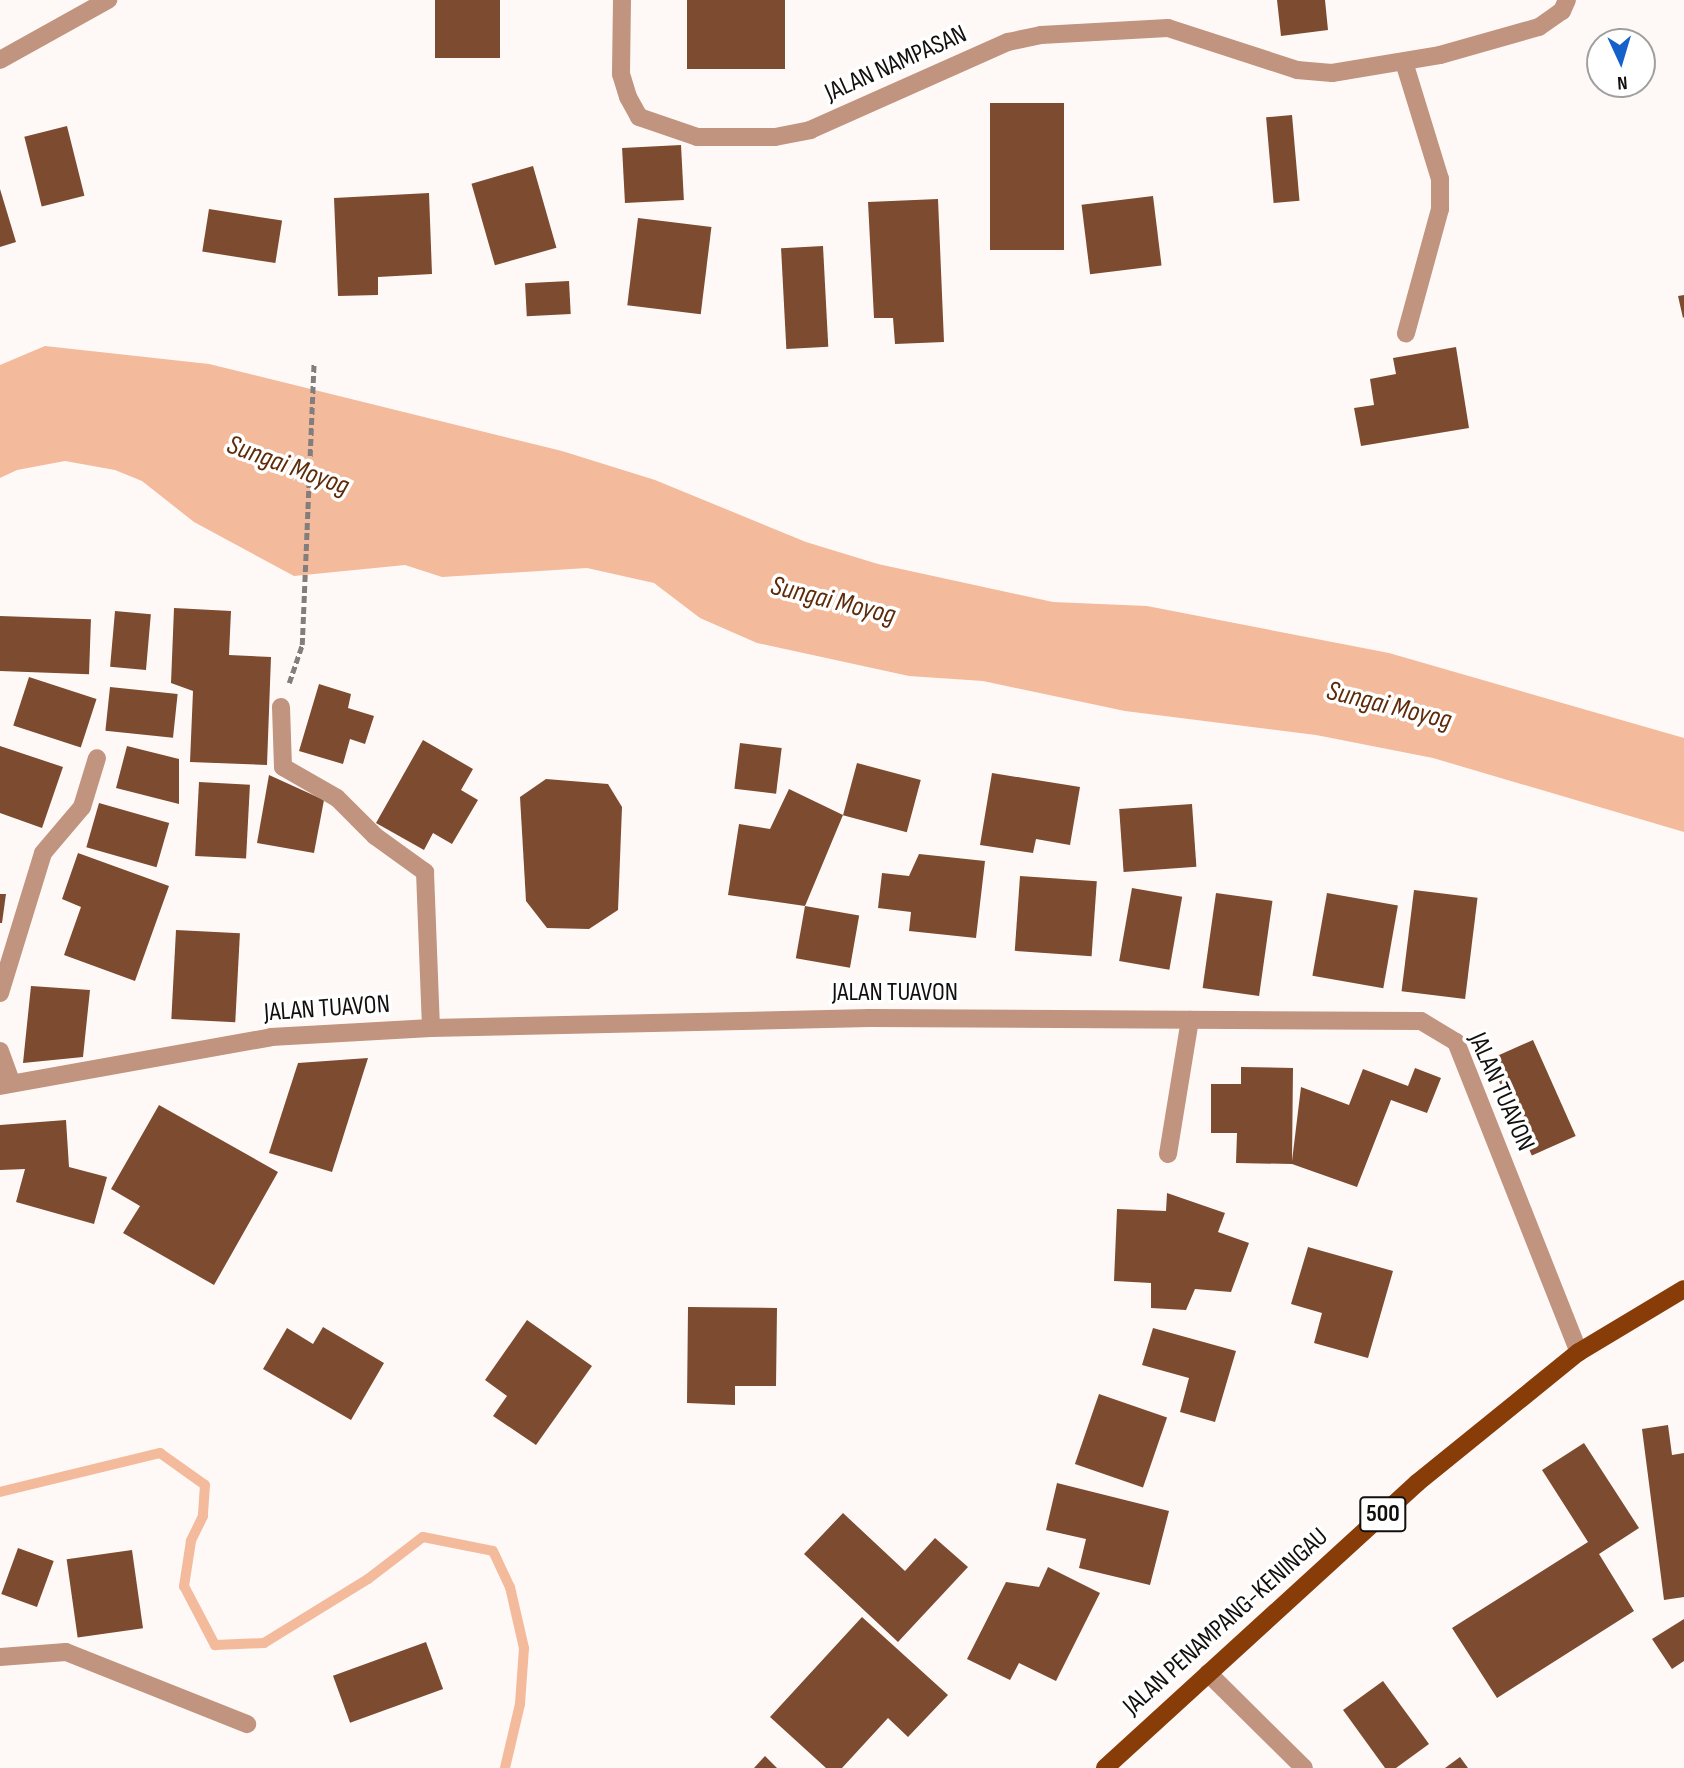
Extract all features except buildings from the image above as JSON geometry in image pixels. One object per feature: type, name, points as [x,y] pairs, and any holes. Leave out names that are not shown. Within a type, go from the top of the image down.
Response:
[{"type":"main road","name":"JALAN PENAMPANG-KENINGAU","points":[[1105,1768],[1417,1483],[1579,1352],[1684,1289]]},
{"type":"street","points":[[0,60],[108,0]]},
{"type":"street","name":"JALAN NAMPASAN","points":[[622,0],[621,74],[628,97],[639,117],[697,137],[775,137],[810,130],[1008,42],[1041,35],[1168,28],[1297,70],[1332,73],[1404,62],[1539,27],[1562,11],[1567,0]]},
{"type":"street","points":[[1404,62],[1440,178],[1440,209],[1406,333]]},
{"type":"street","points":[[281,707],[283,768],[337,798],[375,836],[425,872],[431,1028]]},
{"type":"street","points":[[0,993],[43,853],[82,807],[97,758]]},
{"type":"street","name":"JALAN TUAVON","points":[[5,1084],[271,1037],[431,1028],[870,1018],[1421,1021],[1442,1030],[1456,1042],[1579,1352]]},
{"type":"street","points":[[1168,1154],[1190,1020]]},
{"type":"street","points":[[0,1051],[5,1084]]},
{"type":"street","points":[[0,1657],[66,1652],[247,1724]]},
{"type":"street","points":[[1208,1673],[1304,1768]]},
{"type":"path","points":[[281,707],[302,645],[314,363]]},
{"type":"water","name":"Sungai Moyog","points":[[45,346],[209,364],[562,451],[655,480],[806,542],[878,564],[1053,602],[1147,606],[1389,653],[1684,738],[1684,832],[1433,758],[1316,735],[1125,711],[983,681],[909,676],[757,643],[700,618],[654,583],[587,568],[442,577],[405,565],[294,576],[194,522],[142,481],[115,470],[65,461],[17,470],[0,478],[0,365]]},
{"type":"waterway","points":[[0,1492],[160,1453],[205,1485],[203,1516],[191,1541],[184,1586],[215,1645],[264,1643],[368,1579],[423,1537],[493,1551],[510,1587],[524,1648],[520,1704],[505,1768]]}]
